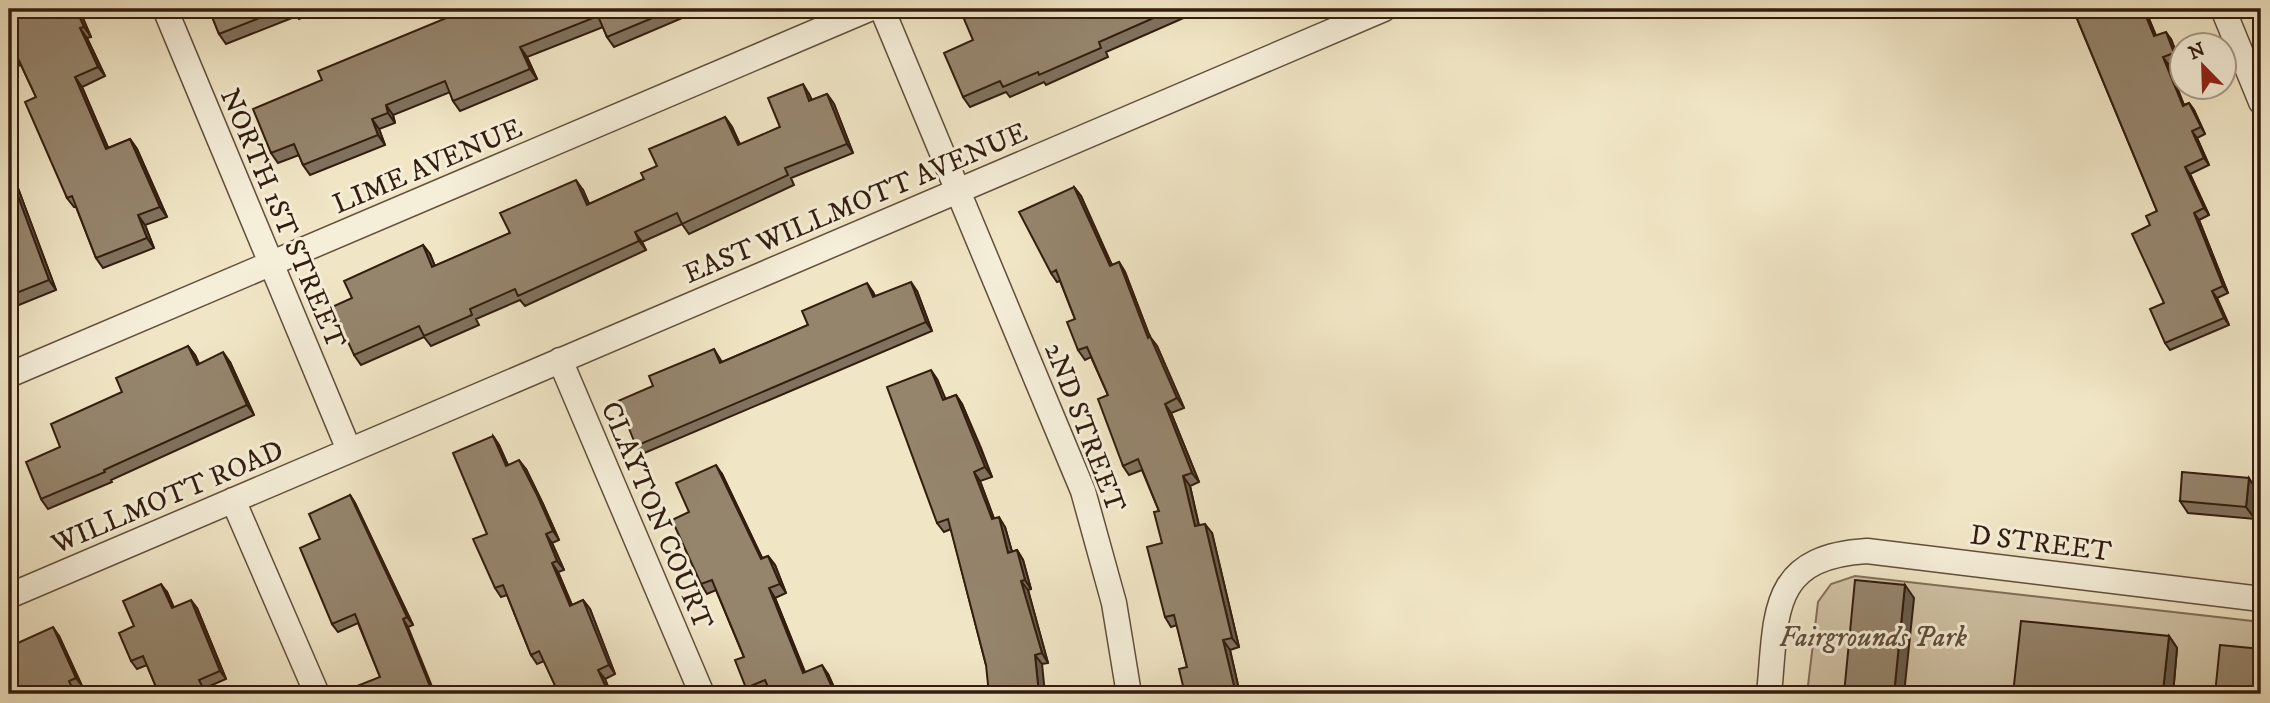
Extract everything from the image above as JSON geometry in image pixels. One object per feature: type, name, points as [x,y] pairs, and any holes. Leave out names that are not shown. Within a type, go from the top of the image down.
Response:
[{"type":"street","name":"NORTH 1ST STREET","points":[[165,9],[349,450]]},
{"type":"street","name":"LIME AVENUE","points":[[9,375],[869,9]]},
{"type":"street","name":"2ND STREET","points":[[883,9],[1083,491],[1114,603],[1129,694]]},
{"type":"street","name":"EAST WILLMOTT AVENUE","points":[[349,450],[1384,9]]},
{"type":"street","points":[[2222,9],[2261,102]]},
{"type":"street","name":"CLAYTON COURT","points":[[560,360],[702,694]]},
{"type":"street","name":"WILLMOTT ROAD","points":[[9,596],[349,450]]},
{"type":"street","points":[[233,500],[317,694]]},
{"type":"street","name":"D STREET","points":[[1769,694],[1778,603],[1792,579],[1814,562],[1842,553],[1867,551],[2261,599]]},
{"type":"green space","name":"Fairgrounds Park","points":[[1855,576],[2261,622],[2261,694],[1807,694],[1818,602],[1831,584]]},
{"type":"building","points":[[9,9],[76,9],[84,27],[80,28],[98,67],[75,77],[106,149],[130,139],[160,207],[138,215],[147,238],[96,258],[72,196],[67,198],[25,102],[36,97],[16,54],[9,57]]},
{"type":"building","points":[[209,9],[282,9],[219,34]]},
{"type":"building","points":[[468,9],[674,9],[607,37],[598,16],[520,47],[530,69],[453,101],[445,81],[386,105],[388,113],[372,119],[378,135],[303,165],[294,144],[271,153],[253,109],[322,80],[318,71]]},
{"type":"building","points":[[986,9],[1174,9],[1099,42],[1101,48],[1039,75],[1038,72],[1003,87],[1000,81],[963,97],[944,53],[973,40],[964,19]]},
{"type":"building","points":[[2073,9],[2143,9],[2154,36],[2166,32],[2168,37],[2168,55],[2163,57],[2168,69],[2168,102],[2181,102],[2183,106],[2189,103],[2201,127],[2192,131],[2204,158],[2185,167],[2204,208],[2194,213],[2223,286],[2212,291],[2224,318],[2165,343],[2150,309],[2164,303],[2132,234],[2150,225],[2146,216],[2157,211]]},
{"type":"building","points":[[803,84],[809,101],[827,94],[847,144],[785,168],[788,175],[682,224],[677,213],[635,232],[639,241],[518,296],[515,289],[470,309],[472,315],[424,336],[419,326],[354,355],[332,307],[352,298],[344,281],[423,245],[432,267],[510,233],[500,213],[576,180],[587,205],[644,179],[641,173],[657,166],[649,149],[725,117],[738,145],[780,127],[768,98]]},
{"type":"building","points":[[9,172],[49,280],[9,296]]},
{"type":"building","points":[[1074,187],[1110,266],[1119,262],[1148,338],[1150,336],[1177,398],[1165,404],[1192,473],[1183,476],[1195,526],[1205,524],[1232,638],[1223,640],[1236,694],[1185,694],[1179,669],[1187,667],[1174,615],[1165,617],[1147,547],[1162,543],[1154,512],[1159,511],[1138,459],[1123,466],[1098,399],[1108,395],[1087,347],[1078,350],[1067,322],[1075,319],[1056,270],[1051,273],[1019,212]]},
{"type":"building","points":[[911,282],[926,322],[636,446],[618,401],[653,386],[649,376],[714,349],[720,363],[808,325],[802,311],[867,283],[873,297]]},
{"type":"building","points":[[188,346],[197,365],[223,352],[247,405],[41,499],[26,462],[60,447],[51,424],[122,392],[116,378]]},
{"type":"building","points":[[931,370],[943,400],[956,395],[985,467],[974,472],[992,519],[999,517],[1008,553],[1017,550],[1025,580],[1021,581],[1042,653],[1035,655],[1039,694],[989,694],[986,665],[948,519],[937,523],[887,387]]},
{"type":"building","points":[[493,436],[506,466],[519,460],[537,495],[553,531],[546,534],[557,561],[552,563],[570,606],[583,600],[609,665],[598,670],[609,694],[559,694],[539,651],[531,655],[503,585],[495,588],[473,539],[487,534],[453,453]]},
{"type":"building","points":[[716,465],[761,559],[768,556],[780,584],[769,588],[803,673],[822,665],[835,694],[771,694],[765,680],[746,688],[735,660],[744,657],[712,580],[701,584],[672,520],[689,512],[676,483]]},
{"type":"building","points":[[2182,472],[2249,478],[2246,507],[2180,501]]},
{"type":"building","points":[[350,495],[407,617],[403,619],[433,694],[361,694],[357,686],[380,677],[355,614],[332,624],[300,548],[320,539],[309,514]]},
{"type":"building","points":[[1855,580],[1905,585],[1894,694],[1844,694]]},
{"type":"building","points":[[161,584],[172,608],[191,600],[220,671],[199,680],[206,694],[159,694],[143,656],[131,661],[119,633],[134,626],[123,601]]},
{"type":"building","points":[[2021,621],[2169,636],[2163,691],[2152,690],[2152,694],[2013,694]]},
{"type":"building","points":[[53,627],[76,678],[69,681],[75,694],[9,694],[9,647]]},
{"type":"building","points":[[2220,645],[2261,649],[2259,694],[2215,694]]},
{"type":"building","points":[[1592,688],[1614,690],[1614,694],[1591,694]]},
{"type":"building","points":[[1517,691],[1543,694],[1517,694]]}]
